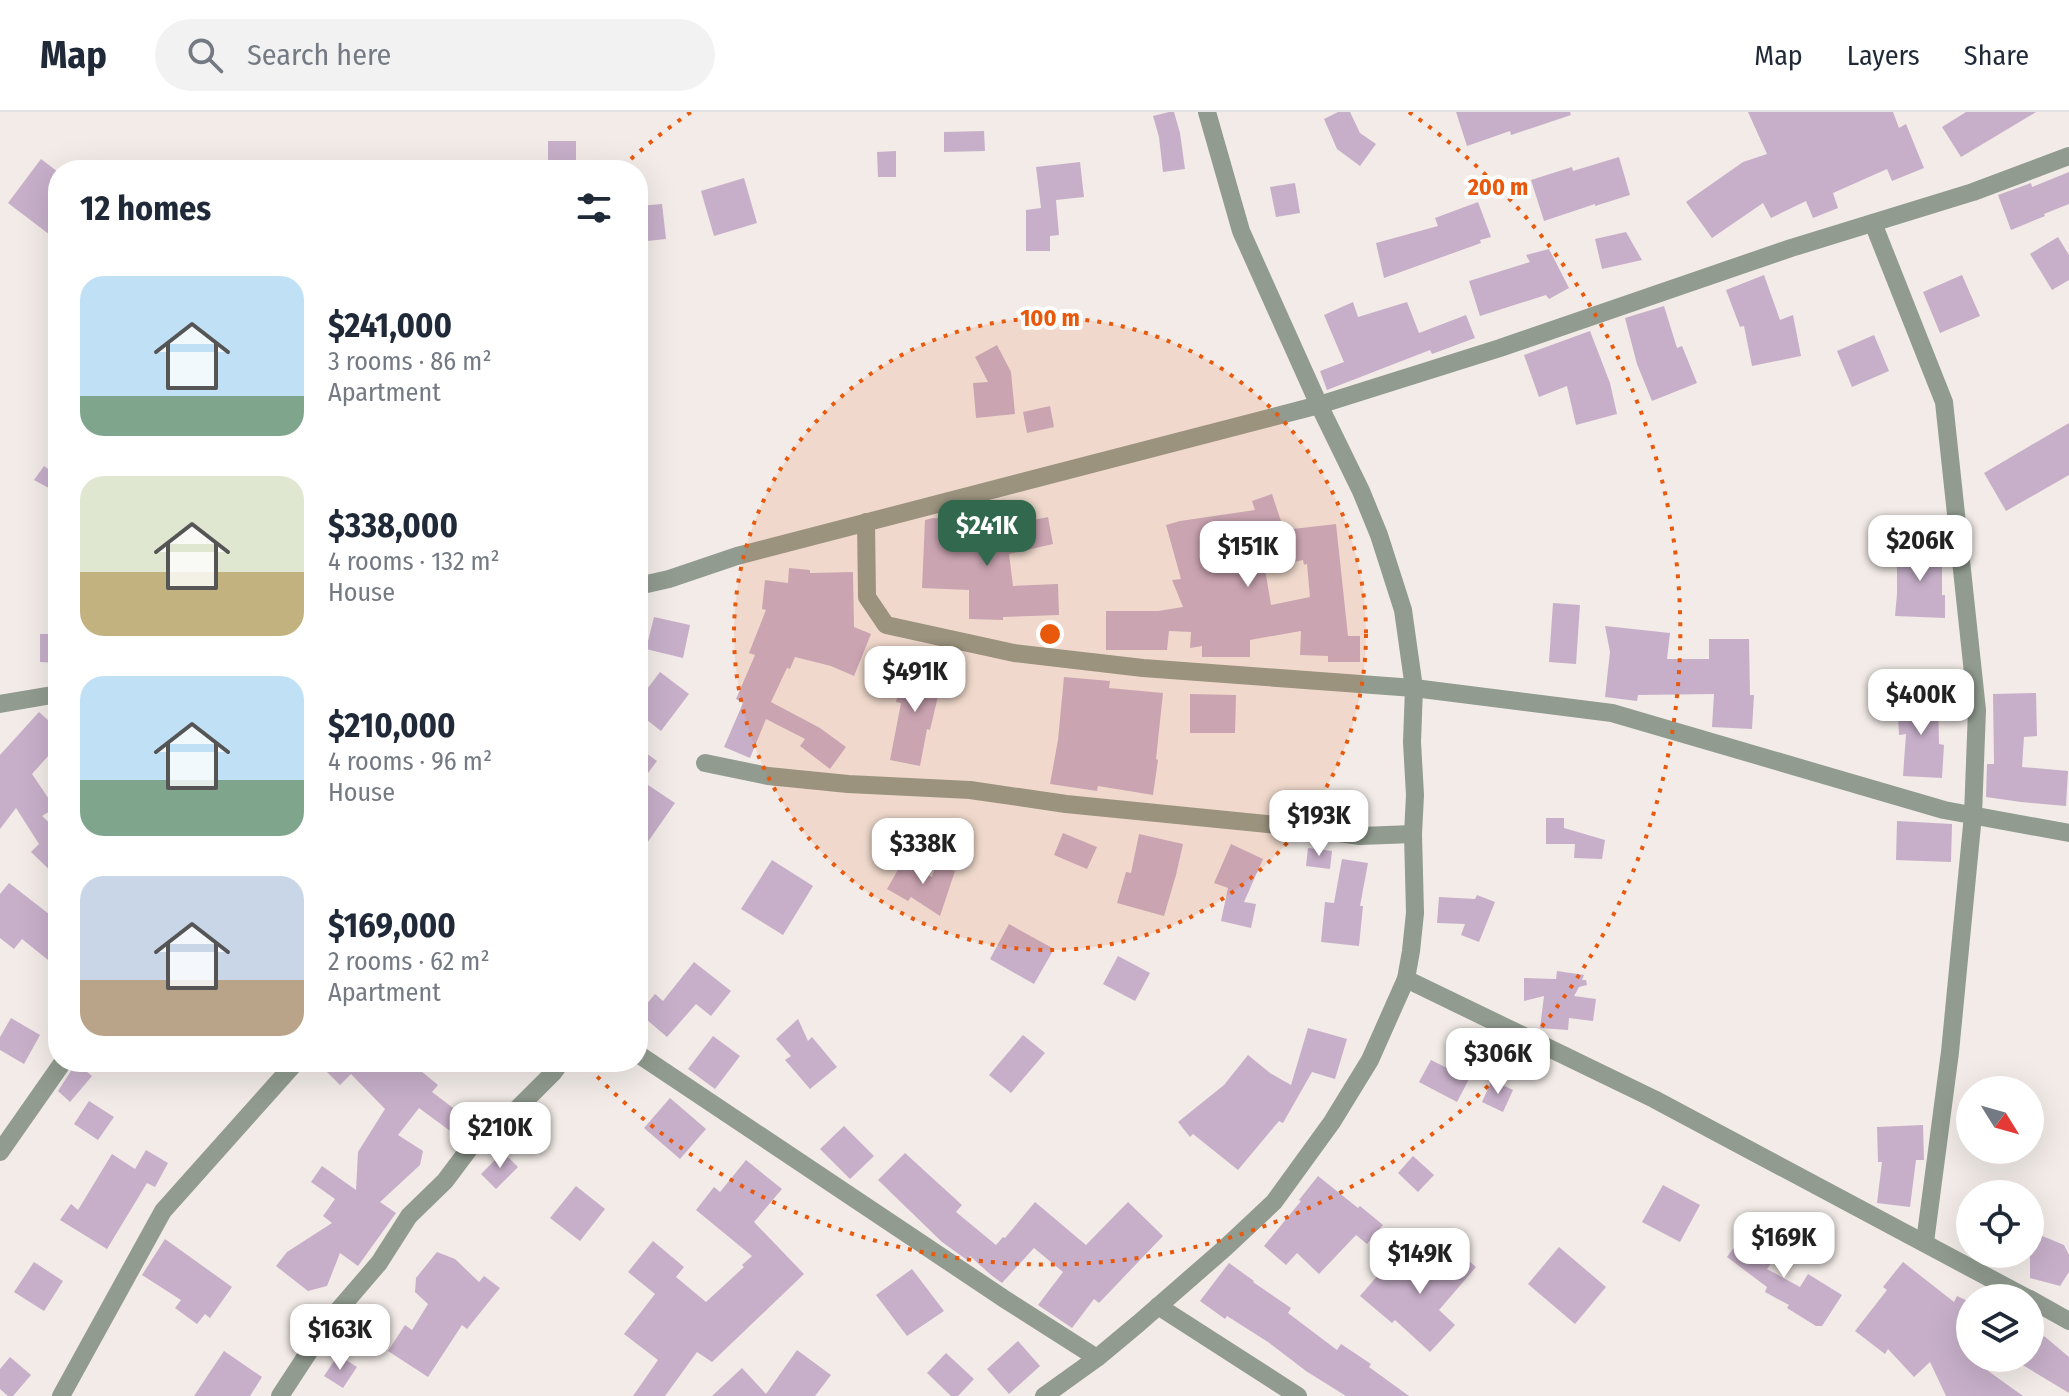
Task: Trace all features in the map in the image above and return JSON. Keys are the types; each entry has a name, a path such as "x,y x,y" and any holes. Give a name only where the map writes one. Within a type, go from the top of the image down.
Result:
{"street":[{"path":"1044,1396 1097,1358 1274,1202 1332,1122 1370,1060 1406,979 1411,951 1415,913 1414,688 1403,610 1361,491 1241,231 1207,112"},
{"path":"648,584 737,556 1319,405 1500,348 1791,248 1973,192 2069,156"},
{"path":"1873,223 1944,402 1977,710 1973,815 1950,1052 1925,1242"},
{"path":"866,522 867,597 886,625 1014,653 1143,668 1414,688 1612,713 1944,810 2069,833"},
{"path":"0,704 48,696"},
{"path":"705,763 781,778 970,790 1066,804 1218,818 1360,836 1413,834"},
{"path":"1406,979 1654,1099 2002,1284"},
{"path":"648,1061 1097,1358"},
{"path":"0,1152 56,1072"},
{"path":"61,1396 163,1211 287,1072"},
{"path":"280,1396 329,1321 379,1263 409,1216 445,1181 481,1133 513,1113 554,1072"},
{"path":"1158,1306 1298,1396"},
{"path":"2044,1307 2069,1321"}],"building":[{"path":"1174,112 1180,133 1185,169 1163,172 1153,116"},
{"path":"1338,112 1350,112 1360,133 1376,144 1360,166 1337,149 1324,119"},
{"path":"1456,112 1570,112 1571,115 1467,146"},
{"path":"1748,112 1893,112 1899,128 1906,124 1924,168 1892,181 1887,169 1833,193 1838,208 1813,218 1806,201 1771,218 1763,203 1712,238 1686,202 1743,162 1767,154"},
{"path":"1966,112 2036,112 1961,157 1942,127"},
{"path":"984,131 985,151 944,152 944,132"},
{"path":"548,141 576,141 576,160 548,160"},
{"path":"896,151 896,177 878,177 877,152"},
{"path":"1619,157 1630,195 1544,221 1531,180"},
{"path":"41,159 48,164 48,233 8,203"},
{"path":"1080,162 1084,197 1056,200 1059,235 1050,236 1050,251 1026,251 1026,210 1041,208 1036,167"},
{"path":"2069,172 2069,204 2011,230 1998,195 2031,183 2032,187"},
{"path":"744,178 757,223 714,236 701,191"},
{"path":"1295,183 1300,213 1276,217 1270,187"},
{"path":"1478,202 1491,237 1384,278 1376,243 1438,226 1435,218"},
{"path":"662,204 666,239 648,241 648,205"},
{"path":"1626,232 1642,260 1602,269 1595,239"},
{"path":"2058,237 2069,255 2069,280 2052,290 2030,254"},
{"path":"1549,249 1569,288 1549,299 1546,295 1480,316 1469,281 1530,262 1526,255"},
{"path":"1764,275 1780,320 1793,315 1801,356 1752,366 1744,326 1740,327 1726,290"},
{"path":"1962,275 1980,316 1940,333 1923,292"},
{"path":"1353,302 1358,317 1407,302 1419,333 1466,315 1475,338 1432,354 1430,350 1327,390 1320,371 1344,362 1324,315"},
{"path":"1664,306 1677,348 1682,346 1697,383 1652,401 1637,364 1625,318"},
{"path":"1590,331 1610,383 1617,414 1576,425 1567,386 1539,397 1524,355"},
{"path":"1874,335 1889,371 1852,387 1837,351"},
{"path":"997,345 1011,372 1015,414 976,418 973,383 988,382 975,357"},
{"path":"1050,406 1054,427 1027,433 1023,412"},
{"path":"2069,423 2069,475 2006,511 1984,473"},
{"path":"44,466 48,469 48,488 34,480"},
{"path":"1272,494 1284,530 1336,524 1348,636 1360,636 1360,662 1328,662 1328,656 1300,655 1301,631 1250,640 1250,657 1202,657 1202,646 1190,648 1191,632 1169,631 1167,650 1106,650 1106,611 1158,611 1183,607 1172,580 1181,579 1166,525 1255,510 1252,501","holes":["1303,560 1304,565 1307,564 1310,597 1271,605 1265,569"]},
{"path":"1048,517 1053,544 1009,554 1013,586 1058,584 1059,615 1003,617 1003,620 969,619 969,590 922,588 925,520 959,520 958,534 1015,527 1014,524"},
{"path":"1942,548 1945,618 1895,616 1897,549"},
{"path":"789,568 810,570 810,573 853,572 854,627 871,634 854,676 831,666 795,657 771,702 820,728 846,747 830,769 800,746 805,739 766,719 750,758 724,747 743,703 736,699 755,655 749,653 766,610 762,609 765,580 788,583"},
{"path":"1553,603 1580,605 1576,664 1549,662"},
{"path":"654,617 690,625 683,658 648,649"},
{"path":"1605,626 1670,633 1667,659 1709,659 1709,639 1749,639 1750,695 1754,695 1752,729 1712,727 1714,694 1638,695 1637,701 1605,697 1610,652"},
{"path":"40,634 48,634 48,662 40,662"},
{"path":"904,666 943,675 920,766 890,760 901,703 896,702"},
{"path":"660,672 689,694 661,731 648,721 648,688"},
{"path":"1064,677 1110,681 1109,688 1163,693 1153,795 1098,786 1097,791 1050,784"},
{"path":"2036,693 2037,736 2024,737 2022,767 2068,771 2066,806 1986,797 1987,764 1994,764 1993,694"},
{"path":"1190,694 1236,695 1235,733 1190,733"},
{"path":"1938,696 1939,744 1944,745 1942,778 1903,776 1906,734 1899,735 1897,698"},
{"path":"39,712 48,720 48,756 32,774 48,798 48,812 42,816 48,822 48,868 31,852 39,844 16,808 0,829 0,755"},
{"path":"648,754 657,761 648,773"},
{"path":"648,785 675,803 648,842"},
{"path":"1546,818 1564,818 1564,828 1605,840 1602,859 1574,858 1575,844 1546,844"},
{"path":"1897,821 1952,824 1951,862 1896,860"},
{"path":"1063,833 1097,847 1087,869 1054,855"},
{"path":"1139,834 1183,844 1164,916 1117,903 1126,872 1131,873"},
{"path":"1231,844 1263,859 1244,902 1256,904 1251,928 1221,921 1228,888 1214,883"},
{"path":"1308,848 1332,851 1330,869 1306,866"},
{"path":"1342,859 1368,863 1360,906 1363,906 1359,946 1321,942 1325,902 1334,903"},
{"path":"772,860 813,886 783,935 741,909"},
{"path":"903,861 932,877 936,865 955,871 940,916 911,897 908,901 887,889"},
{"path":"9,883 48,913 48,960 22,939 14,949 0,938 0,894"},
{"path":"1477,895 1495,902 1479,942 1461,935 1465,924 1437,923 1439,897 1475,899"},
{"path":"1009,924 1054,949 1034,984 990,959"},
{"path":"1118,956 1150,973 1135,1001 1103,984"},
{"path":"694,962 731,991 711,1016 696,1004 667,1037 648,1021 648,1002 655,994 663,1001"},
{"path":"1557,971 1584,975 1582,980 1586,980 1587,985 1579,987 1574,996 1596,999 1593,1021 1569,1018 1568,1030 1540,1028 1544,996 1524,1001 1524,978 1556,979"},
{"path":"11,1018 40,1035 24,1064 0,1050 0,1037"},
{"path":"798,1019 808,1041 812,1037 837,1067 810,1089 785,1060 791,1056 776,1039"},
{"path":"1308,1028 1347,1039 1335,1079 1312,1072 1283,1123 1279,1121 1238,1170 1193,1134 1190,1137 1178,1122 1224,1085 1248,1055 1291,1085"},
{"path":"1023,1035 1045,1053 1011,1093 989,1075"},
{"path":"713,1036 740,1056 715,1089 688,1069"},
{"path":"1431,1060 1469,1079 1457,1102 1419,1082"},
{"path":"70,1072 87,1072 92,1076 70,1102 58,1091"},
{"path":"327,1072 422,1072 438,1085 432,1092 469,1120 457,1136 419,1108 398,1135 423,1151 420,1165 380,1202 396,1213 358,1266 340,1253 327,1286 308,1291 276,1266 287,1252 332,1223 323,1216 335,1199 311,1182 322,1166 356,1190 358,1152 385,1109 351,1074 340,1085"},
{"path":"1492,1080 1513,1090 1503,1112 1482,1102"},
{"path":"670,1098 706,1129 680,1159 644,1128"},
{"path":"89,1101 114,1117 98,1140 74,1124"},
{"path":"1923,1125 1924,1160 1916,1160 1910,1207 1877,1203 1882,1162 1878,1162 1877,1127"},
{"path":"844,1126 874,1156 850,1179 820,1149"},
{"path":"146,1150 168,1163 155,1187 147,1183 107,1249 60,1220 71,1204 78,1210 112,1154 135,1169"},
{"path":"503,1152 518,1167 496,1189 481,1174"},
{"path":"905,1153 962,1205 956,1212 996,1245 1035,1202 1086,1245 1128,1202 1163,1236 1099,1303 1094,1299 1072,1328 1038,1305 1063,1272 1034,1248 1002,1283 970,1256 967,1260 942,1242 878,1180"},
{"path":"1413,1156 1434,1175 1418,1192 1398,1173"},
{"path":"746,1160 782,1189 754,1222 804,1274 712,1362 697,1352 665,1396 633,1396 658,1360 624,1334 655,1294 628,1272 653,1241 684,1267 676,1277 706,1302 744,1267 742,1265 752,1256 696,1210 714,1187 720,1192"},
{"path":"1318,1176 1383,1225 1367,1244 1356,1235 1319,1274 1297,1253 1286,1265 1264,1246"},
{"path":"1663,1185 1700,1205 1680,1242 1642,1222"},
{"path":"576,1186 605,1209 580,1241 550,1218"},
{"path":"1748,1228 1780,1251 1767,1269 1800,1287 1808,1274 1842,1295 1822,1326 1816,1326 1787,1308 1789,1305 1765,1292 1767,1287 1727,1257"},
{"path":"2044,1237 2064,1245 2069,1255 2069,1272 2060,1286 2030,1278 2030,1268 2044,1268"},
{"path":"165,1239 232,1287 210,1318 205,1314 197,1324 175,1308 181,1300 142,1275"},
{"path":"1449,1244 1476,1267 1439,1310 1455,1325 1430,1352 1395,1320 1392,1323 1360,1296 1391,1260 1417,1282"},
{"path":"1559,1247 1606,1287 1575,1324 1528,1284"},
{"path":"437,1252 455,1259 479,1282 484,1276 500,1288 467,1329 462,1325 428,1377 388,1351 405,1325 412,1330 428,1304 415,1292 416,1278"},
{"path":"34,1262 63,1281 44,1311 14,1292"},
{"path":"1903,1262 1954,1302 1956,1298 1956,1372 1990,1372 2023,1396 1946,1396 1930,1362 1914,1377 1888,1349 1885,1354 1855,1331 1887,1290 1883,1287"},
{"path":"1229,1263 1291,1308 1288,1313 1337,1350 1341,1344 1409,1396 1346,1396 1268,1342 1227,1316 1225,1319 1200,1301"},
{"path":"912,1269 944,1311 907,1336 876,1295"},
{"path":"2044,1336 2069,1357 2069,1393 2034,1372 2044,1372"},
{"path":"1018,1341 1040,1366 1009,1394 987,1369"},
{"path":"797,1350 831,1375 815,1396 712,1396 742,1368 766,1394"},
{"path":"224,1351 262,1377 250,1396 194,1396"},
{"path":"946,1353 974,1379 958,1396 951,1396 927,1373"},
{"path":"338,1355 357,1367 343,1388 324,1376"},
{"path":"10,1357 31,1375 13,1396 0,1389 0,1369"}]}
